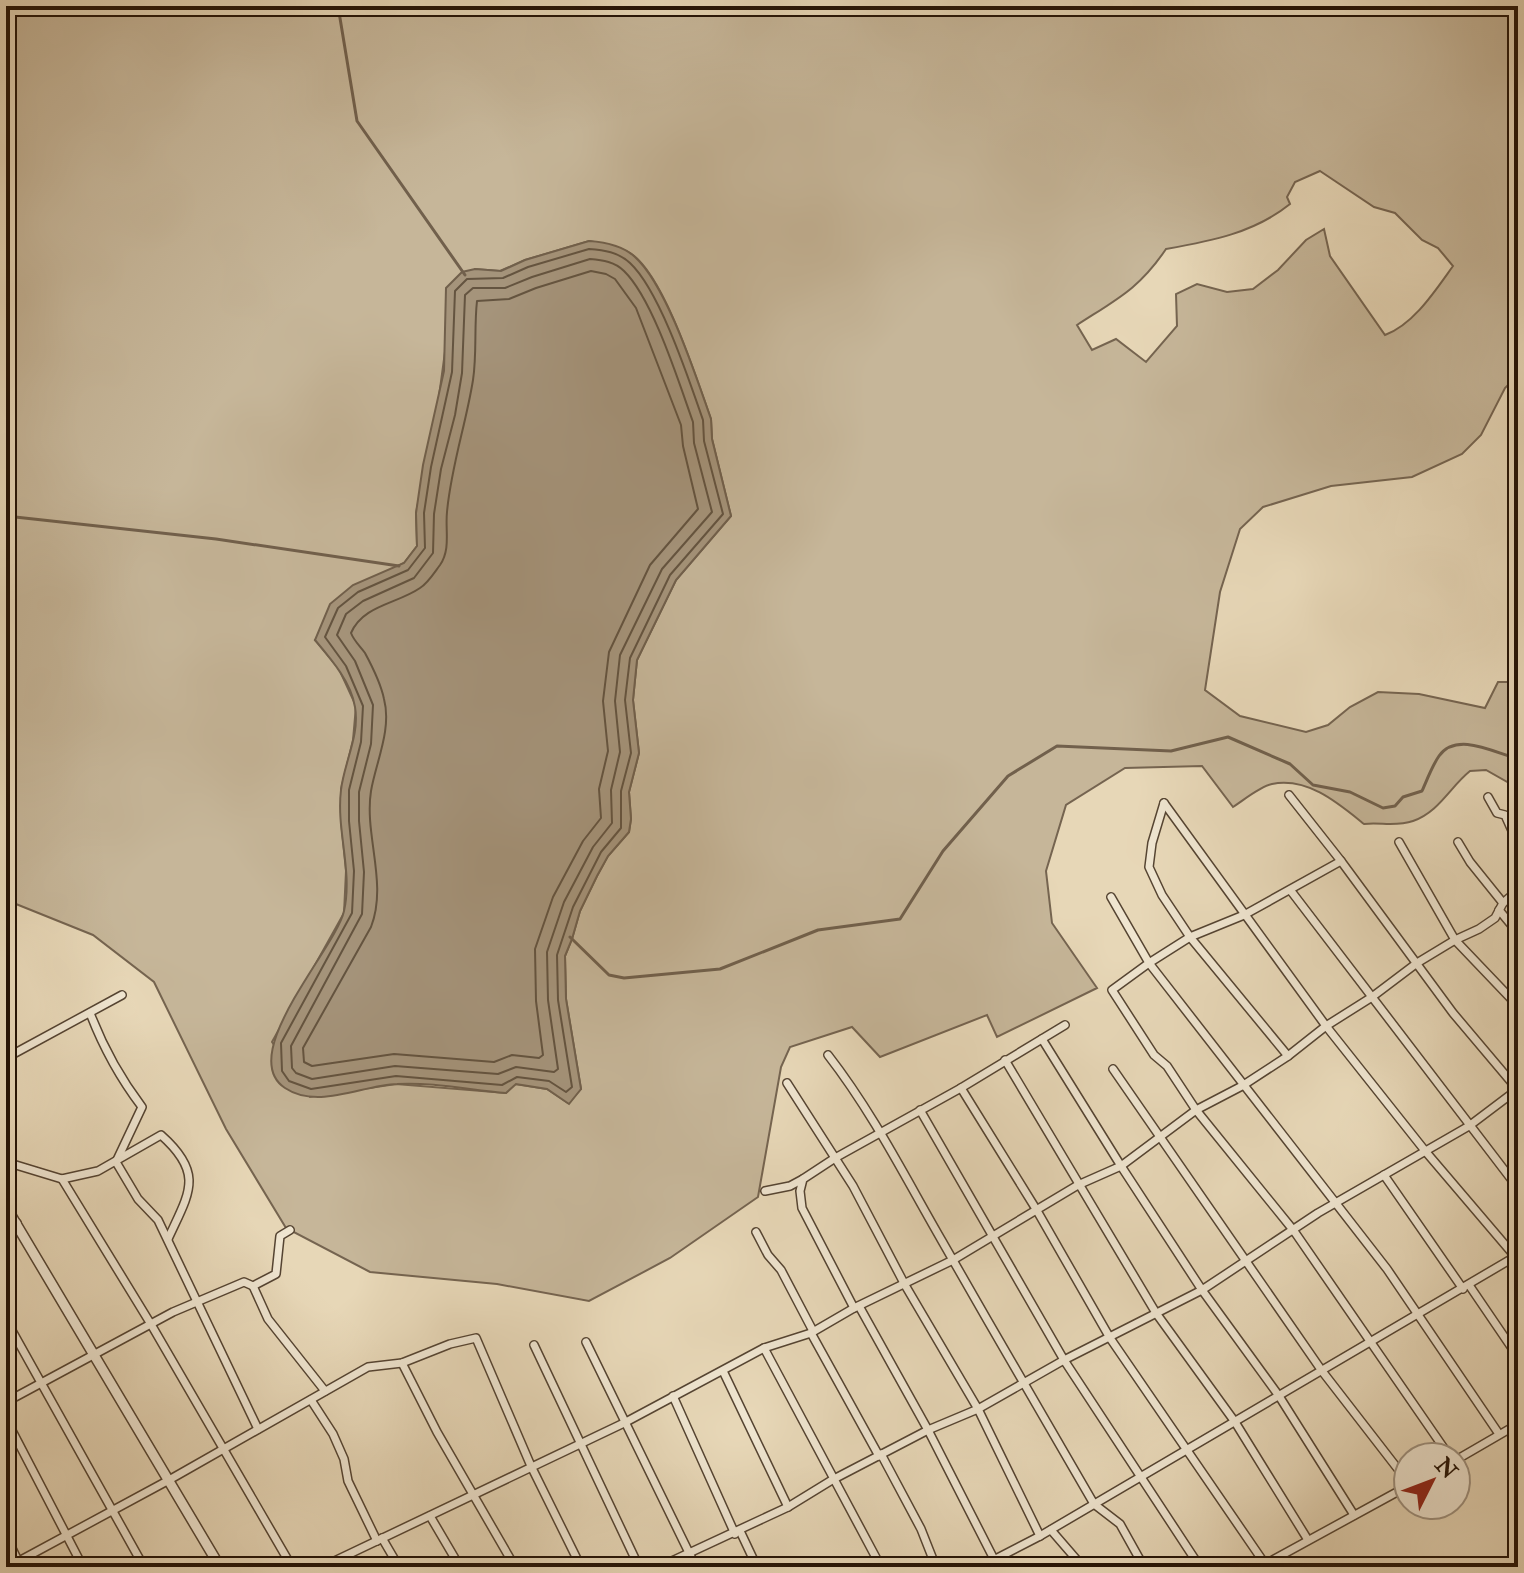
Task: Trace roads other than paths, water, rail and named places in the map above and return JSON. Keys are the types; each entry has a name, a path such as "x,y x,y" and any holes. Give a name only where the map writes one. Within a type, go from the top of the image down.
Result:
{"street":[{"path":"659,1567 788,1507 832,1480 928,1430 978,1409 1064,1360 1202,1290 1336,1203 1469,1126 1518,1090 1453,1013 1289,795"},
{"path":"1488,797 1497,813 1505,815 1518,844"},
{"path":"980,1567 997,1563 1517,1257 1426,1152 1326,1026 1164,803 1152,843 1149,867 1162,895 1190,937 1288,1056"},
{"path":"1399,842 1455,940 1518,1006"},
{"path":"1458,842 1518,933"},
{"path":"1341,861 1244,915 1190,937 1112,990 1154,1055 1167,1066 1196,1110 1294,1231 1439,1441"},
{"path":"322,1567 624,1423 764,1348 812,1332 953,1260 1078,1185 1121,1166 1196,1110 1242,1086 1288,1056 1417,963 1495,918 1518,890"},
{"path":"1291,891 1518,1188"},
{"path":"1111,897 1149,963 1420,1314 1499,1434"},
{"path":"6,1058 122,995"},
{"path":"90,1013 100,1041 142,1107 116,1162"},
{"path":"765,1191 790,1186 803,1179 1065,1025"},
{"path":"1042,1039 1202,1290 1279,1396 1354,1515"},
{"path":"828,1055 856,1090 883,1133 1094,1504 1120,1524 1144,1567"},
{"path":"1005,1060 1156,1313 1235,1422 1308,1540"},
{"path":"1113,1069 1322,1371 1392,1463"},
{"path":"787,1083 853,1186 905,1285 978,1409 1040,1536"},
{"path":"961,1088 1036,1209 1110,1338 1189,1449 1262,1566 1392,1493"},
{"path":"920,1110 1064,1360 1200,1567"},
{"path":"6,1162 62,1179 98,1171 161,1135 177,1149 187,1164 188,1191 168,1239"},
{"path":"116,1162 138,1199 158,1220 258,1429"},
{"path":"1384,1175 1518,1357"},
{"path":"62,1179 152,1326 292,1567"},
{"path":"803,1179 800,1191 802,1208 928,1430 997,1563"},
{"path":"6,1207 220,1567"},
{"path":"6,1230 17,1223"},
{"path":"253,1286 276,1274 280,1236 290,1230"},
{"path":"756,1232 768,1255 781,1270 921,1529 936,1567"},
{"path":"6,1402 173,1312 244,1282 253,1286 268,1319 325,1391"},
{"path":"6,1320 43,1381 144,1567"},
{"path":"8,1567 20,1564 368,1367 402,1363 450,1344 476,1338 531,1466 581,1567"},
{"path":"586,1342 696,1567"},
{"path":"534,1345 639,1567"},
{"path":"764,1348 881,1567"},
{"path":"402,1363 437,1432 515,1567"},
{"path":"723,1371 788,1507"},
{"path":"673,1396 757,1567"},
{"path":"311,1400 333,1434 344,1459 348,1481 380,1540 399,1567"},
{"path":"6,1419 83,1567"},
{"path":"1472,1450 1517,1426"},
{"path":"430,1516 460,1567"},
{"path":"1051,1530 1083,1567"},
{"path":"6,1536 20,1564"},
{"path":"340,1558 344,1567"}],"water":[{"path":"589,241 613,245 635,257 647,271 669,310 711,419 712,439 731,516 676,580 637,660 633,700 639,753 629,792 629,832 608,856 597,876 580,911 565,956 566,999 581,1089 569,1104 547,1089 516,1084 506,1093 411,1084 383,1085 326,1097 298,1094 285,1088 273,1072 272,1052 293,1001 344,911 347,881 340,805 356,717 353,698 345,680 315,640 330,604 353,585 404,563 417,546 416,513 423,465 444,371 446,288 462,272 475,269 501,271 525,260"}],"waterway":[{"path":"338,6 357,121 465,275"},
{"path":"6,516 216,539 399,566"},
{"path":"570,937 609,975 624,978 720,969 818,930 900,919 943,851 1008,776 1057,746 1171,751 1228,737 1290,764 1313,785 1350,792 1383,808 1395,806 1403,797 1422,791 1439,756 1456,745 1477,746 1518,759"}]}
